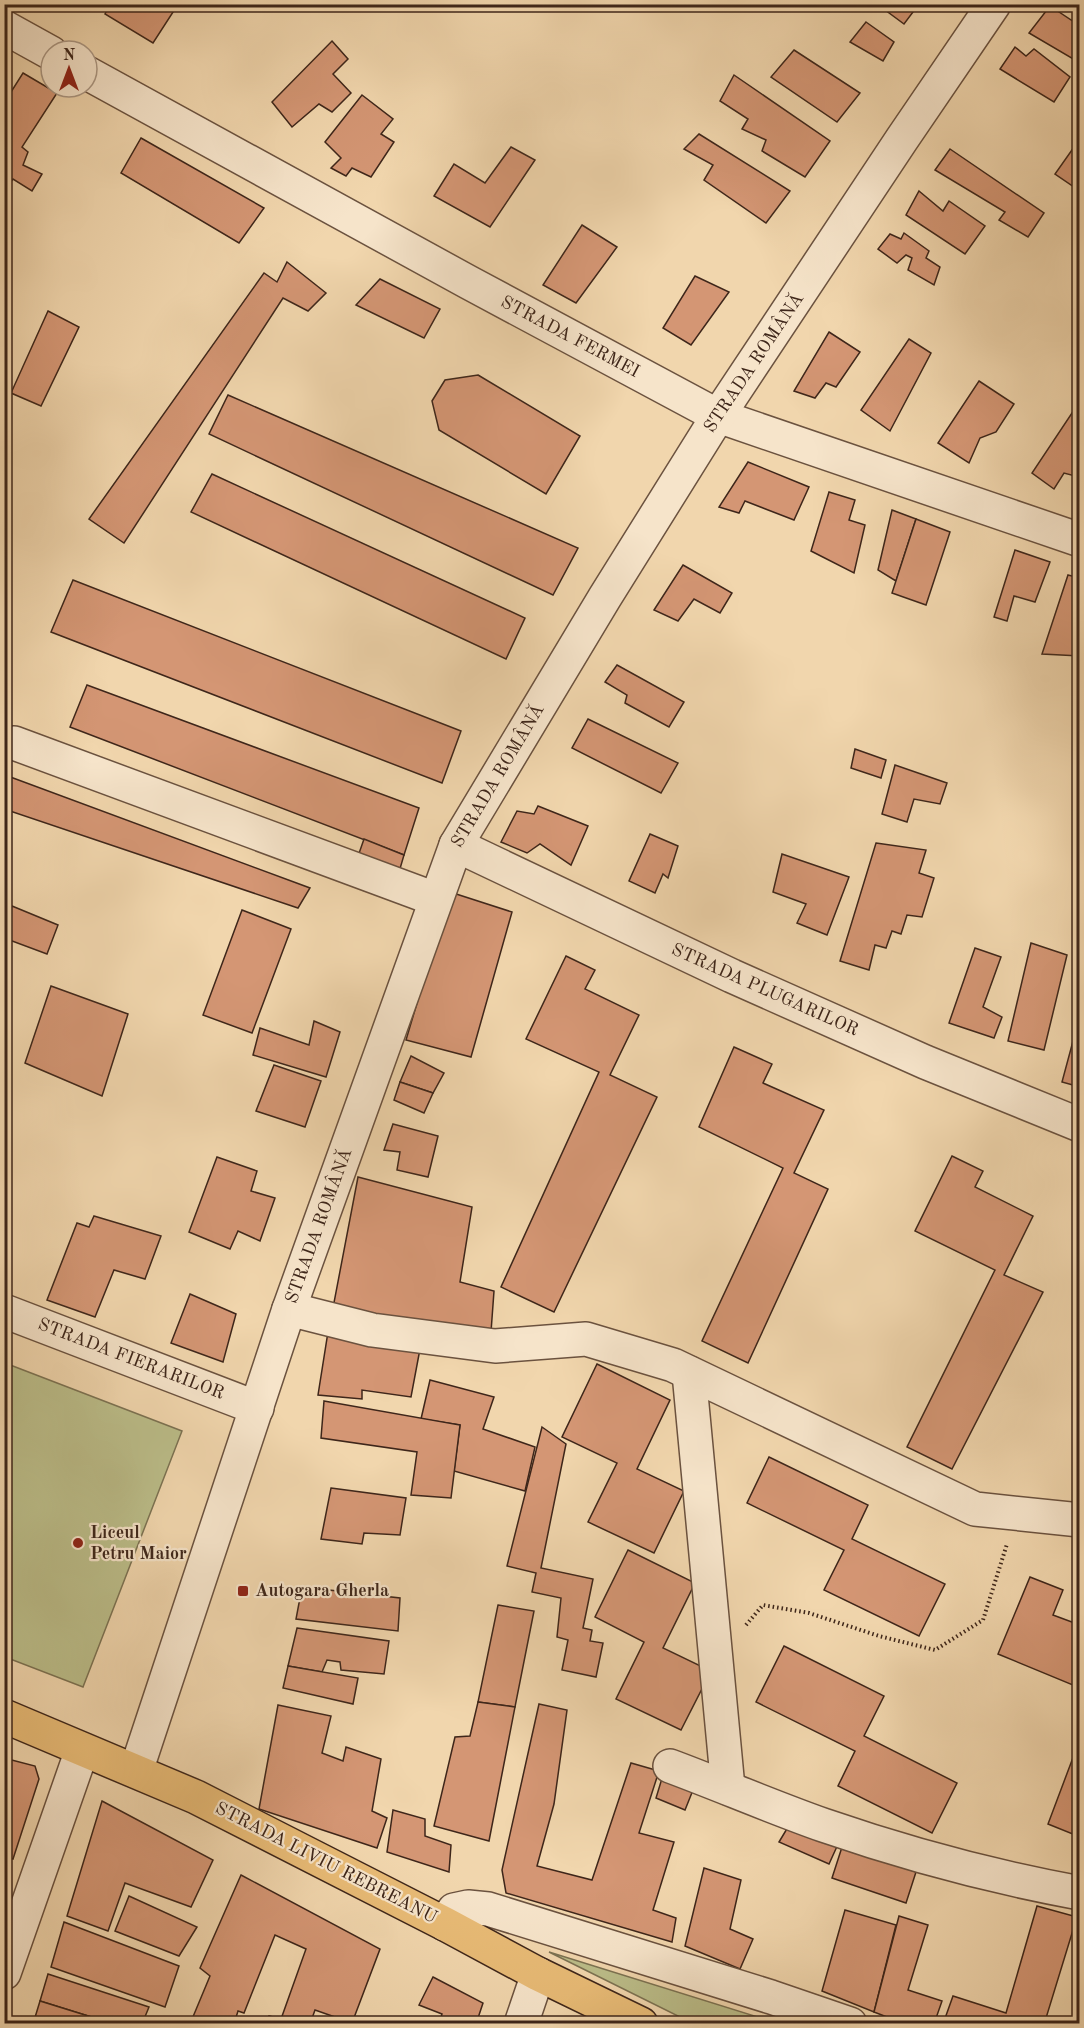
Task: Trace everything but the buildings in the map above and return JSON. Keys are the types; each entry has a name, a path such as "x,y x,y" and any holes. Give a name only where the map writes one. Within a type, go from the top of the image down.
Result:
{"main road":[{"name":"STRADA LIVIU REBREANU","path":"4,1716 196,1797 538,1974 641,2024"}],"street":[{"name":"STRADA ROMÂNĂ","path":"136,1771 289,1310 456,845 605,597 718,416 994,4"},
{"path":"4,27 39,46"},
{"name":"STRADA FERMEI","path":"99,80 457,277 718,416 1080,540"},
{"path":"14,743 435,899"},
{"name":"STRADA PLUGARILOR","path":"456,845 716,969 925,1062 1080,1125"},
{"path":"289,1310 372,1330 495,1346 586,1339 673,1365 975,1509 1080,1520"},
{"name":"STRADA FIERARILOR","path":"4,1311 257,1408"},
{"path":"689,1373 728,1788"},
{"path":"4,1972 82,1750"},
{"path":"670,1766 823,1825 926,1857 1041,1886 1080,1893"},
{"path":"445,1924 454,1910 468,1907 488,1909 771,1997 850,2024"},
{"path":"521,2024 538,1974"}],"path":[{"path":"714,1639 741,1631 763,1605 808,1613 879,1636 935,1650 983,1620 1017,1514"}],"green space":[{"name":"Liceul Petru Maior","path":"5,1363 182,1431 83,1687 5,1657"},
{"path":"549,1952 777,2023 692,2023"}],"place":[{"name":"Liceul Petru Maior","path":"78,1543"},
{"name":"Autogara Gherla","path":"243,1591"}]}
